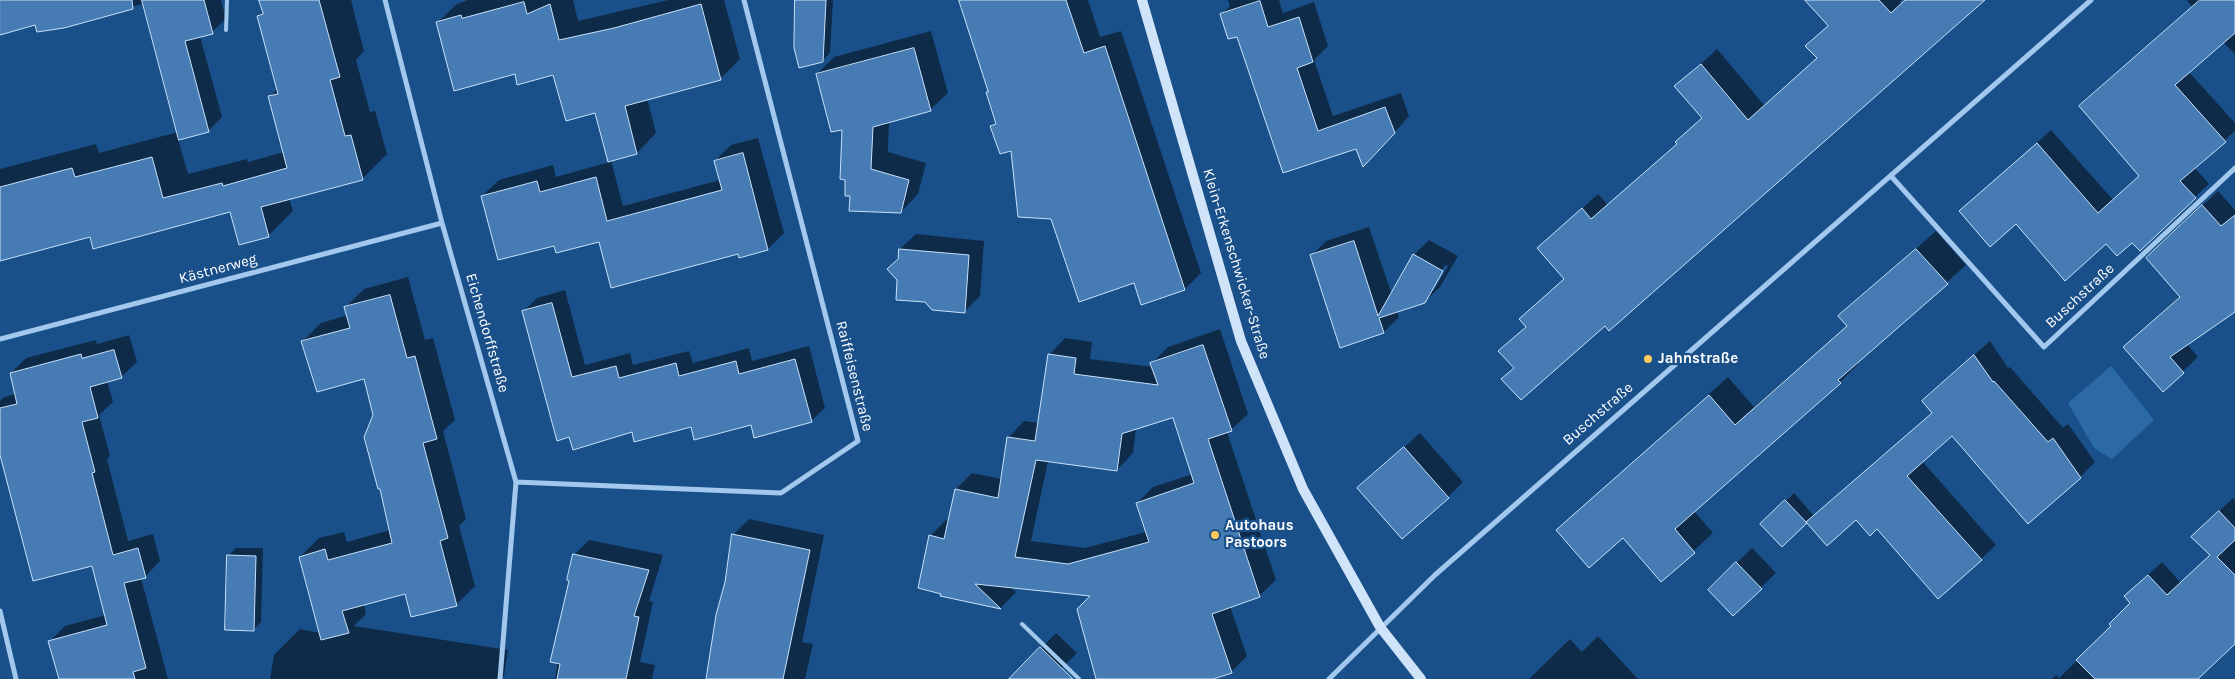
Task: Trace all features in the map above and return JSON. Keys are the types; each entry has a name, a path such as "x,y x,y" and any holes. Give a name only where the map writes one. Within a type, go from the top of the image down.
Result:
{"street":[{"name":"Eichendorffstraße","path":"385,0 442,223 516,482 500,679"},
{"name":"Raiffeisenstraße","path":"516,482 781,493 858,441 744,0"},
{"name":"Klein-Erkenschwicker-Straße","path":"1142,0 1241,341 1303,489 1380,627 1421,679"},
{"name":"Buschstraße","path":"1329,679 1380,627 1442,569 2091,0"},
{"name":"Buschstraße","path":"1891,176 2044,347 2235,168"},
{"name":"Kästnerweg","path":"0,339 442,223"},
{"path":"0,610 16,679"}],"lane":[{"path":"226,30 227,0"},
{"path":"1022,624 1079,679"}],"shaded area":[{"path":"2111,366 2154,420 2112,459 2094,448 2068,403"}],"building":[{"path":"0,0 132,0 133,9 64,28 37,32 35,25 0,35"},
{"path":"142,0 204,0 213,34 185,41 209,132 179,140"},
{"path":"259,0 319,0 340,77 330,80 345,136 351,135 363,180 261,207 269,237 239,245 230,212 93,249 90,237 0,261 0,187 72,168 75,177 152,157 163,198 222,183 223,186 287,168 268,96 278,94 257,16 263,14"},
{"path":"795,0 826,0 823,62 799,68 794,48"},
{"path":"959,0 1066,0 1084,53 1105,46 1185,290 1141,305 1134,283 1079,302 1051,219 1018,217 1011,151 1000,154 990,126 996,124"},
{"path":"1805,0 1879,0 1891,13 1905,0 1985,0 1609,331 1605,326 1521,400 1501,379 1514,368 1498,351 1526,327 1519,319 1564,279 1537,248 1582,208 1591,219 1677,144 1675,142 1702,118 1674,86 1701,64 1748,120 1817,58 1805,46 1828,26"},
{"path":"2200,0 2235,0 2235,33 2175,85 2226,142 2180,181 2196,198 2140,251 2132,243 2117,256 2106,244 2065,281 2016,224 1990,247 1959,211 2037,143 2098,213 2139,176 2079,106"},
{"path":"1260,1 1268,27 1299,17 1313,62 1297,68 1318,131 1385,107 1395,133 1363,167 1356,149 1283,173 1237,37 1228,39 1220,14"},
{"path":"524,2 527,14 550,4 559,40 614,28 701,4 721,80 625,106 637,154 608,162 595,113 566,121 553,75 517,85 515,74 454,91 436,22 461,15 462,18"},
{"path":"914,48 931,111 873,127 871,169 909,180 901,213 849,211 850,196 845,196 845,180 840,179 842,130 831,132 816,74"},
{"path":"743,153 768,250 739,258 738,254 611,288 599,242 556,253 554,246 498,260 481,196 537,181 540,192 596,177 607,221 722,190 714,161"},
{"path":"2202,205 2221,226 2235,215 2235,312 2170,357 2184,373 2163,392 2123,347 2180,297 2146,258"},
{"path":"1354,241 1378,316 1413,254 1443,271 1425,303 1379,318 1384,333 1340,348 1310,255"},
{"path":"899,249 969,255 965,313 932,310 925,302 896,300 897,280 887,269 898,259"},
{"path":"1916,249 1948,284 1838,380 1841,383 1675,529 1695,553 1661,582 1623,538 1589,568 1556,530 1709,395 1735,425 1847,326 1838,316"},
{"path":"390,295 407,358 415,356 437,439 423,443 448,538 440,541 457,606 411,617 405,594 342,611 349,633 321,640 299,557 325,549 328,560 392,543 380,489 378,489 364,437 373,415 364,379 317,392 301,341 350,328 344,307"},
{"path":"552,303 572,377 616,366 619,378 676,363 679,376 736,361 739,374 795,359 812,422 754,438 751,425 694,440 691,427 634,442 632,432 573,450 569,437 557,441 522,311"},
{"path":"1203,345 1232,431 1208,439 1260,597 1212,614 1232,673 1213,679 1096,679 1077,609 1090,596 975,584 1001,609 940,596 941,594 918,588 929,535 944,539 955,489 998,498 1007,437 1035,441 1048,354 1076,358 1074,374 1158,385 1150,363","holes":["1173,418 1194,483 1136,503 1149,542 1068,564 1015,557 1036,460 1117,471 1122,434"]},
{"path":"114,350 122,378 90,387 98,418 82,422 95,472 92,473 113,555 138,548 146,578 124,583 146,668 133,672 135,679 59,679 48,641 107,625 92,566 33,581 0,455 0,408 17,404 10,373 81,354 82,358"},
{"path":"1974,355 1993,382 2048,442 2053,438 2081,478 2028,524 1952,436 1907,476 1982,560 1938,599 1877,529 1870,536 1856,520 1827,546 1806,522 1932,413 1922,401"},
{"path":"1404,447 1449,498 1402,539 1357,488"},
{"path":"1785,500 1807,523 1782,547 1760,524"},
{"path":"2219,511 2235,528 2235,540 2217,557 2235,575 2235,644 2198,679 2095,679 2076,660 2111,626 2109,624 2130,603 2124,596 2148,575 2167,595 2210,555 2191,537"},
{"path":"732,534 810,550 783,679 706,679 716,615 725,582"},
{"path":"573,554 649,570 634,616 639,617 626,679 557,679 560,664 550,662 569,581 567,580"},
{"path":"227,555 256,556 254,631 225,630"},
{"path":"1736,562 1762,589 1733,616 1708,590"},
{"path":"1040,647 1073,679 1009,679"}],"place":[{"name":"Jahnstraße","path":"1648,359"},
{"name":"Autohaus Pastoors","path":"1215,535"}]}
